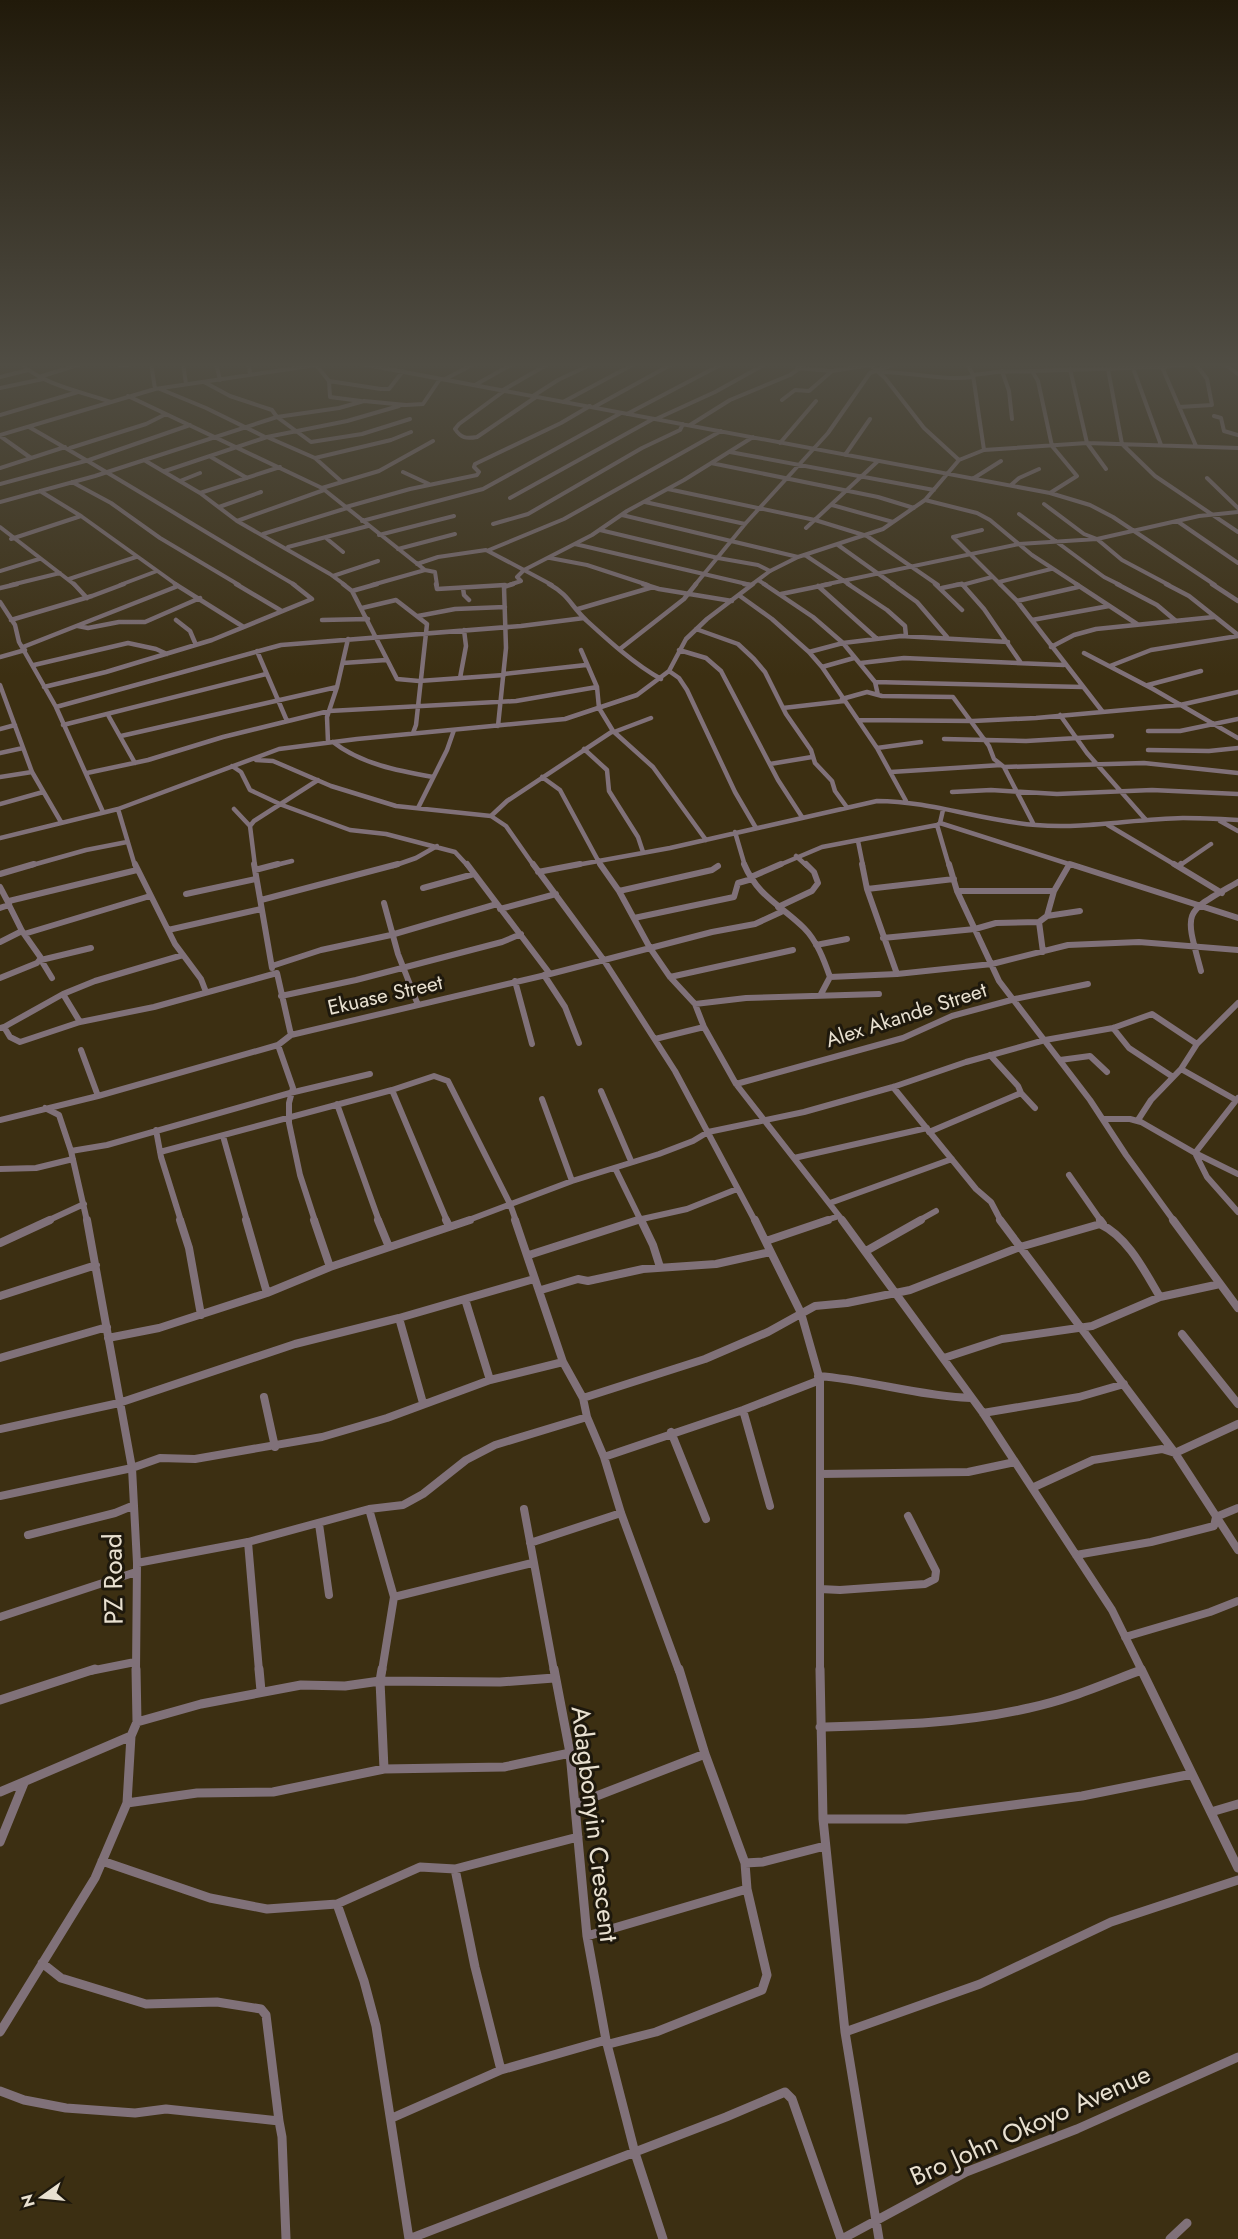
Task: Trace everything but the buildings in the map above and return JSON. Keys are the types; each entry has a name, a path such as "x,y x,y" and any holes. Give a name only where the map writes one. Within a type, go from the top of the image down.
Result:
{"street":[{"path":"0,484 61,467"},
{"path":"44,687 106,672 196,645 312,599 295,585 213,538 153,498 99,467"},
{"path":"0,502 122,467"},
{"path":"158,467 200,493 237,521 288,547 352,591 397,679 419,681 460,678 586,665"},
{"path":"165,471 177,467"},
{"path":"229,467 247,478"},
{"path":"200,493 277,467"},
{"path":"284,467 323,489 424,570"},
{"path":"326,467 342,482"},
{"path":"237,521 385,467"},
{"path":"263,534 430,484 477,476 478,472 474,467"},
{"path":"362,521 483,489 522,467"},
{"path":"510,498 566,467"},
{"path":"493,524 528,514 611,467"},
{"path":"417,564 438,557 489,550 564,519 656,467"},
{"path":"352,591 424,570 435,572 437,589 521,581 518,576 524,570 600,530 704,467"},
{"path":"732,467 878,497 914,508"},
{"path":"620,649 667,613 687,594 795,467"},
{"path":"810,467 934,490"},
{"path":"806,528 871,467"},
{"path":"915,467 1050,493 1090,505 1134,531 1238,601"},
{"path":"0,837 118,809 232,766 256,760 279,749 413,733 565,719 637,695 669,671 679,650 696,629 770,571 798,557 867,536 893,522 925,500 952,467"},
{"path":"974,478 990,467"},
{"path":"1050,493 1077,476 1069,467"},
{"path":"1146,467 1155,476 1238,532"},
{"path":"1011,485 1019,478 1039,469"},
{"path":"403,472 430,484"},
{"path":"180,481 200,473"},
{"path":"1207,478 1238,510"},
{"path":"72,482 111,503 160,538 280,610"},
{"path":"668,489 815,520 867,536 942,588 962,610"},
{"path":"40,491 81,516 178,586 242,626"},
{"path":"219,507 261,492"},
{"path":"925,500 977,513 990,520 1051,569 1137,624"},
{"path":"645,502 745,524"},
{"path":"1044,504 1084,534 1097,539 1122,560 1177,588 1238,636"},
{"path":"832,505 893,522"},
{"path":"781,594 910,565 1019,544 1097,539 1238,510"},
{"path":"1019,514 1104,576 1164,609 1176,621"},
{"path":"622,515 798,557"},
{"path":"11,539 81,516"},
{"path":"379,535 454,516"},
{"path":"1177,521 1238,563"},
{"path":"288,547 368,526"},
{"path":"0,527 11,539 69,579 87,598"},
{"path":"600,530 718,558 758,565 770,571"},
{"path":"982,530 954,536 1017,601 1064,665 1102,711"},
{"path":"398,549 455,534"},
{"path":"326,538 343,552"},
{"path":"575,544 752,585"},
{"path":"838,545 917,602 947,638"},
{"path":"489,550 507,563 564,592 584,618 620,649 661,679"},
{"path":"805,555 887,610 905,626 906,636"},
{"path":"69,579 136,557"},
{"path":"549,557 587,565 653,587 733,601"},
{"path":"0,571 25,566 39,559"},
{"path":"333,576 378,561"},
{"path":"999,582 1051,569"},
{"path":"11,620 87,598 157,571"},
{"path":"0,588 60,573"},
{"path":"942,588 992,577"},
{"path":"758,580 830,628 854,658 861,663 874,682 878,695"},
{"path":"498,726 504,674 506,628 504,587 506,584"},
{"path":"961,584 1008,642 1021,663"},
{"path":"0,657 178,586"},
{"path":"818,586 876,638"},
{"path":"578,609 653,587"},
{"path":"463,588 469,600"},
{"path":"1017,601 1078,588"},
{"path":"740,596 809,652 822,667 877,748 906,801"},
{"path":"78,626 88,628 119,622 145,622 200,598"},
{"path":"362,608 396,600 427,624 428,633 413,733"},
{"path":"0,602 56,707 103,812"},
{"path":"1032,620 1110,606"},
{"path":"418,616 455,609 505,607"},
{"path":"1051,647 1082,633 1137,624 1214,617"},
{"path":"56,707 281,645 506,628 584,618"},
{"path":"322,620 368,619"},
{"path":"176,620 189,631 196,645"},
{"path":"696,629 738,644 765,672 783,708 811,750 812,757 832,781 835,791 846,806"},
{"path":"460,678 466,646 464,630"},
{"path":"809,652 843,643 906,636 1008,642"},
{"path":"1110,666 1158,648 1238,636"},
{"path":"348,639 337,687 327,717 331,742 348,753 404,773 434,777"},
{"path":"34,665 128,643 156,649 167,654"},
{"path":"581,650 597,687 599,708 614,731 631,742 643,755 706,840"},
{"path":"679,650 706,658 721,671 770,764 802,817"},
{"path":"257,651 287,721"},
{"path":"1084,653 1238,738"},
{"path":"822,667 854,658"},
{"path":"861,663 904,658 1064,665"},
{"path":"343,663 386,660"},
{"path":"669,671 679,678 687,690 735,792 756,828"},
{"path":"1147,686 1201,672"},
{"path":"63,724 108,715 266,674"},
{"path":"874,682 1083,687"},
{"path":"0,685 32,772 61,822"},
{"path":"121,736 337,687"},
{"path":"87,773 135,763 223,736 329,711 536,698 597,687"},
{"path":"783,708 843,700 867,692 878,695 952,696 973,721 989,746 994,759 1002,766 1019,793 1034,825"},
{"path":"858,720 973,721 1102,711 1148,710 1238,692"},
{"path":"108,715 135,763"},
{"path":"1060,715 1096,765 1146,820"},
{"path":"491,816 507,801 584,749 614,731 651,718"},
{"path":"1148,731 1180,731 1238,719"},
{"path":"0,729 15,724"},
{"path":"418,808 454,730"},
{"path":"944,739 1026,741 1112,736"},
{"path":"877,748 921,742"},
{"path":"0,753 23,748"},
{"path":"1148,750 1209,751 1238,748"},
{"path":"584,749 607,770 609,790 638,837 643,852"},
{"path":"770,764 812,757"},
{"path":"256,760 273,761 318,780 396,806 491,816 502,820 509,827 516,841 603,959 656,1039 766,1241 801,1313 819,1378 820,1727 825,1846 845,2032 874,2221 879,2239"},
{"path":"891,772 1002,766 1144,763 1238,773"},
{"path":"232,766 241,772 250,790 282,805 350,830 386,834 455,852 521,934 565,1007 579,1042"},
{"path":"0,777 32,772"},
{"path":"542,777 560,790 597,861 619,891 650,948 670,977 695,1004 704,1027 736,1084 830,1203 944,1358 970,1398 983,1413 1112,1610 1238,1868"},
{"path":"250,826 254,821 318,780"},
{"path":"952,792 991,790 1057,794 1122,791 1238,795"},
{"path":"0,804 43,792"},
{"path":"538,872 706,840 846,806 877,801 906,801 943,810 1034,825 1074,827 1146,820 1238,820"},
{"path":"118,809 137,870 168,930 201,979 206,992"},
{"path":"234,809 250,826 256,879 273,974"},
{"path":"943,810 939,824 957,891 999,981 1060,1060 1238,1308"},
{"path":"1218,819 1238,831"},
{"path":"634,918 734,897 738,883 776,868 796,856 822,847 939,824 1238,918"},
{"path":"1108,825 1222,893"},
{"path":"735,832 739,851 755,886 802,926 816,945 830,977"},
{"path":"858,841 867,889 897,974"},
{"path":"0,874 86,850 127,842"},
{"path":"1179,866 1211,844"},
{"path":"261,900 354,878 411,861 437,846"},
{"name":"Ekuase Street","path":"0,1120 98,1096 278,1045 291,1035 547,975 712,932 755,924 772,918 780,909 812,891 818,883 814,872 796,856"},
{"path":"255,870 292,861"},
{"path":"1047,916 1054,891 1069,865"},
{"path":"619,891 712,870 718,866"},
{"path":"0,908 9,903 137,870"},
{"path":"423,888 474,874"},
{"path":"186,894 256,879"},
{"path":"867,889 954,879"},
{"path":"1202,971 1189,929 1191,916 1197,906 1238,882"},
{"path":"0,887 23,933 41,956 40,960 52,978"},
{"path":"957,891 1054,891"},
{"path":"272,966 321,950 556,894"},
{"path":"0,942 23,933 150,897"},
{"path":"384,903 400,967 418,1005"},
{"path":"168,930 261,909"},
{"path":"883,938 975,929 996,923 1039,922 1047,916 1080,910"},
{"path":"1039,922 1043,952"},
{"path":"281,996 356,980 502,942 521,934"},
{"path":"816,945 847,939"},
{"path":"830,977 897,974 992,964 1068,945 1139,942 1238,950"},
{"path":"0,978 40,960 91,948"},
{"path":"670,977 793,950"},
{"path":"183,955 95,981 63,994 2,1028 10,1037 20,1042 80,1022 154,1007 277,973 291,1035"},
{"path":"821,994 830,977"},
{"path":"515,981 532,1044"},
{"name":"Alex Akande Street","path":"736,1084 903,1038 952,1016 1015,999 1088,984"},
{"path":"63,994 80,1022"},
{"path":"695,1004 821,994 879,994"},
{"path":"1138,1120 1151,1100 1181,1069 1197,1044 1238,1002"},
{"path":"108,1338 159,1328 267,1293 330,1267 572,1181 659,1154 693,1141 708,1132 804,1112 1045,1040 1113,1028 1152,1014 1197,1044"},
{"path":"656,1039 704,1027"},
{"path":"1113,1028 1129,1048 1173,1077"},
{"path":"278,1045 293,1088 290,1093 288,1124 330,1267"},
{"path":"81,1050 98,1096"},
{"path":"990,1055 1035,1108"},
{"path":"1060,1060 1090,1056 1107,1072"},
{"path":"1181,1069 1237,1099 1234,1111 1195,1153"},
{"path":"0,1168 36,1168 156,1130 290,1093 370,1074"},
{"path":"160,1152 392,1090 434,1076 448,1081 510,1204 529,1255 534,1278 541,1290 563,1362 583,1398 587,1417 604,1456 621,1513 673,1651 705,1754 745,1863 747,1889 767,1975 762,1990 656,2032 501,2070 392,2118"},
{"path":"893,1087 976,1189 991,1202 996,1215 1175,1453 1238,1550"},
{"path":"392,1090 449,1226"},
{"path":"601,1091 631,1161"},
{"path":"794,1158 928,1130 1021,1094"},
{"path":"542,1099 572,1181"},
{"path":"337,1104 360,1173 389,1247"},
{"name":"PZ Road","path":"0,2031 95,1878 126,1803 131,1736 137,1722 135,1662 137,1563 132,1506 132,1468 84,1204 59,1115 45,1108"},
{"path":"1103,1119 1138,1120 1195,1153 1238,1174"},
{"path":"156,1130 160,1152 189,1248 201,1315"},
{"path":"223,1136 267,1293"},
{"path":"1195,1153 1209,1178 1238,1212"},
{"path":"830,1203 952,1159"},
{"path":"615,1168 640,1219 660,1268"},
{"path":"1069,1175 1103,1224 1140,1263 1160,1297"},
{"path":"529,1255 640,1219 687,1209 737,1189"},
{"path":"0,1243 84,1204"},
{"path":"866,1251 936,1211"},
{"path":"766,1241 839,1216"},
{"path":"583,1398 705,1359 768,1332 815,1306 897,1294 1020,1247 1103,1224"},
{"path":"541,1290 578,1279 588,1281 660,1268 688,1268 740,1260 771,1252"},
{"path":"0,1296 96,1265"},
{"path":"0,1430 119,1403 295,1344 399,1318 534,1278"},
{"path":"944,1358 1002,1339 1083,1328 1160,1297 1220,1284"},
{"path":"465,1299 490,1380"},
{"path":"399,1318 423,1404"},
{"path":"0,1358 107,1327"},
{"path":"1182,1334 1238,1404"},
{"path":"0,1497 78,1478 132,1468 160,1458 195,1459 275,1447 322,1437 387,1418 490,1380 563,1362"},
{"path":"604,1456 743,1410 819,1378 840,1376 927,1396 970,1398"},
{"path":"983,1413 1079,1397 1124,1384"},
{"path":"264,1397 275,1447"},
{"path":"743,1410 770,1506"},
{"path":"137,1563 248,1542 369,1509 403,1505 423,1494 466,1460 495,1445 587,1417"},
{"path":"1032,1488 1093,1460 1162,1449 1175,1453 1238,1424"},
{"path":"671,1432 706,1520"},
{"path":"820,1474 968,1472 1015,1462"},
{"path":"28,1535 132,1506"},
{"path":"1216,1517 1238,1508"},
{"path":"369,1509 394,1597 380,1681 384,1769"},
{"name":"Adagbonyin Crescent","path":"524,1509 532,1563 570,1753 587,1936 608,2042 635,2153 663,2239"},
{"path":"530,1543 621,1513"},
{"path":"820,1589 840,1590 925,1584 935,1579 936,1571 908,1516"},
{"path":"1076,1555 1151,1542 1214,1526 1216,1517"},
{"path":"319,1524 329,1594"},
{"path":"248,1542 261,1691"},
{"path":"394,1597 532,1563"},
{"path":"0,1617 136,1572"},
{"path":"1125,1637 1210,1612 1238,1600"},
{"path":"0,1700 99,1668 135,1662"},
{"path":"820,1727 884,1725 982,1716 1059,1700 1141,1670"},
{"path":"137,1722 261,1691 301,1685 345,1686 380,1681 500,1682 554,1678"},
{"path":"0,1792 131,1736"},
{"path":"126,1803 197,1793 273,1792 384,1769 504,1767 570,1753"},
{"path":"576,1804 705,1754"},
{"path":"823,1819 894,1820 932,1816 962,1810 1102,1793 1192,1774"},
{"path":"0,1842 24,1783"},
{"path":"1211,1812 1238,1804"},
{"path":"102,1862 210,1898 267,1910 337,1904 420,1867 455,1869 578,1837"},
{"path":"745,1863 763,1862 825,1846"},
{"path":"455,1869 475,1967 501,2070"},
{"path":"845,2032 980,1984 1111,1922 1238,1880"},
{"path":"587,1936 747,1889"},
{"path":"337,1904 364,1981 376,2026 409,2239 635,2153 785,2092 792,2099 842,2239"},
{"path":"42,1963 61,1977 104,1993 146,2004 217,2002 261,2008 266,2015 282,2137 286,2239"},
{"name":"Bro John Okoyo Avenue","path":"842,2239 966,2172 1067,2133 1238,2057"},
{"path":"0,2091 24,2100 66,2108 135,2113 166,2109 279,2121"},
{"path":"1170,2239 1187,2223"}]}
